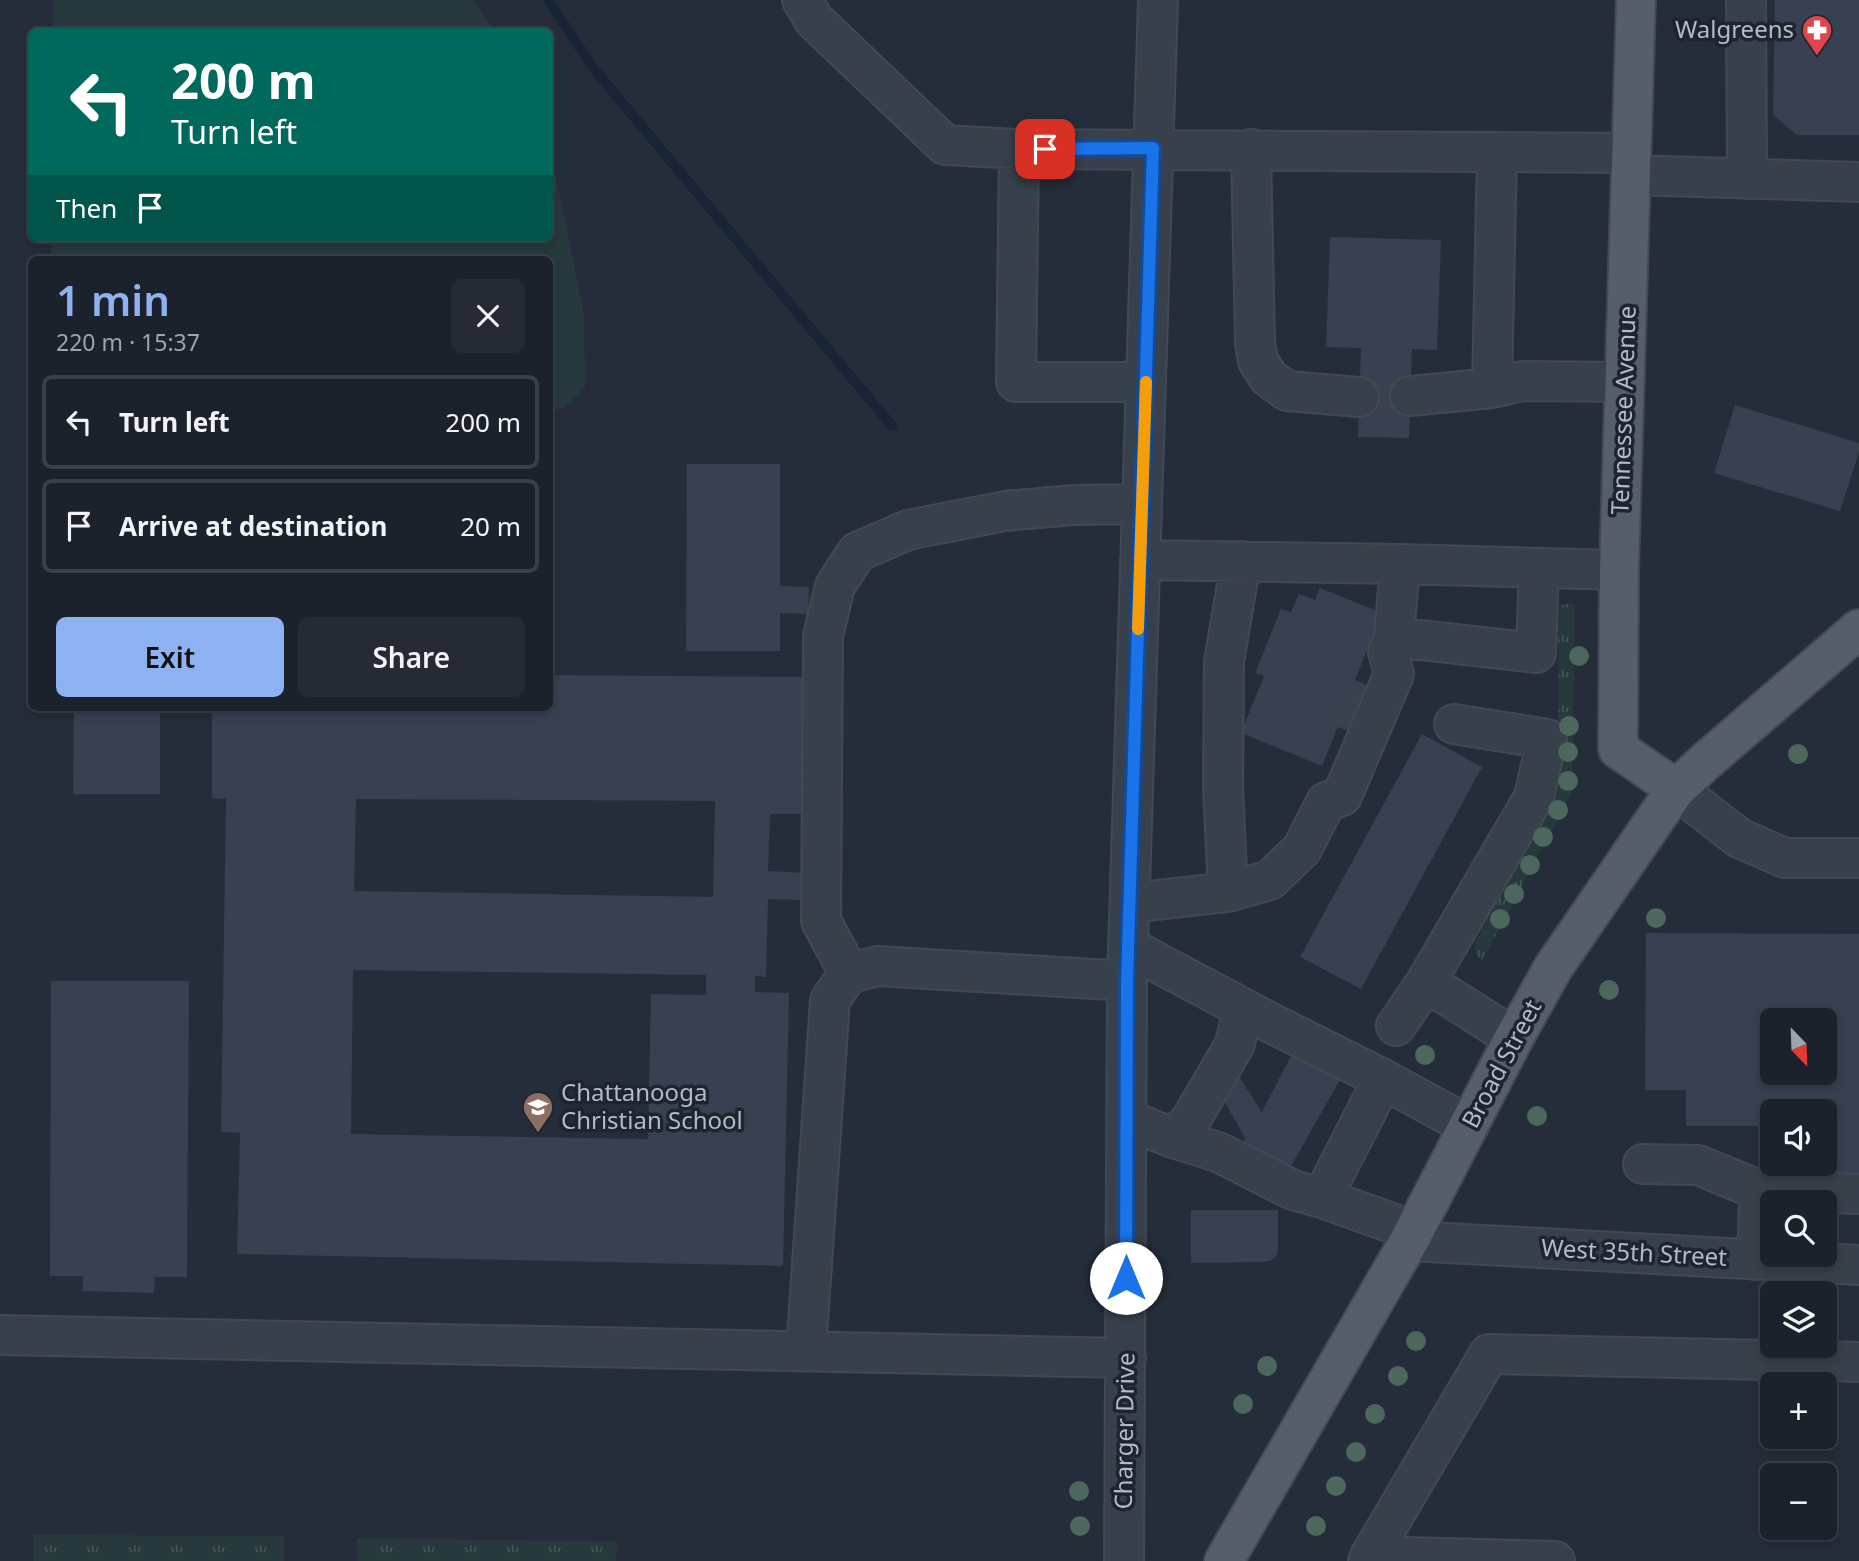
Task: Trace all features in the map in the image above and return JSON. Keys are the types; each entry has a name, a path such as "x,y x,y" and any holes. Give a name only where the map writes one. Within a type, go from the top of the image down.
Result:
{"main road":[{"name":"Tennessee Avenue","path":"1636,0 1619,570 1618,749 1676,789"},
{"name":"Broad Street","path":"1232,1558 1411,1236 1553,968 1676,789 1859,629"}],"street":[{"path":"802,0 814,20 945,145 1018,149 1497,152 1631,164 1747,179 1859,181"},
{"name":"Charger Drive","path":"1124,1561 1127,964 1158,0"},
{"path":"1746,0 1747,179"},
{"path":"1018,149 1016,382 1146,382"},
{"path":"1251,149 1255,342 1258,361 1269,378 1287,391 1359,397"},
{"path":"1492,388 1497,152"},
{"path":"1410,396 1492,388 1523,381 1625,382"},
{"path":"849,972 821,921 823,636 835,586 857,552 908,530 1004,511 1074,505 1142,504"},
{"path":"1140,560 1619,570"},
{"path":"1228,892 1223,788 1224,662 1241,561"},
{"path":"1326,802 1342,796 1394,674 1391,644 1400,564"},
{"path":"1363,684 1372,659 1391,644 1536,653 1539,568"},
{"path":"1396,1026 1426,982 1534,797 1547,739 1454,724"},
{"path":"1130,903 1228,892 1270,880 1302,849 1326,802 1327,774 1347,730"},
{"path":"1676,789 1740,838 1786,858 1859,858"},
{"path":"806,1352 830,1000 849,972 878,966 1127,964 1243,1008 1469,1126"},
{"path":"1426,982 1514,1038"},
{"path":"1173,1138 1190,1121 1235,1044 1243,1008"},
{"path":"1322,1198 1383,1079"},
{"name":"West 35th Street","path":"1126,1119 1218,1152 1293,1190 1322,1198 1411,1236 1859,1265"},
{"path":"1643,1164 1698,1165 1759,1191 1859,1194"},
{"path":"1755,1260 1759,1191"},
{"path":"0,1335 1126,1358"},
{"path":"1555,1561 1369,1559 1489,1354 1859,1362"}],"green space":[{"path":"53,0 473,0 493,28 53,28"},
{"path":"553,165 584,314 585,388 562,409 553,409 553,256 51,256 51,242 553,242"},
{"path":"1575,604 1572,792 1482,961 1476,953 1475,943 1556,791 1558,612 1560,606"},
{"path":"33,1535 284,1536 284,1561 33,1561"},
{"path":"357,1538 617,1542 616,1561 357,1561"}],"building":[{"name":"Walgreens","path":"1775,0 1859,0 1859,135 1797,135 1773,115"},
{"path":"1330,237 1441,240 1437,350 1412,349 1409,438 1358,437 1361,348 1326,347"},
{"path":"1735,405 1859,443 1859,452 1840,511 1714,473"},
{"path":"687,464 780,464 780,586 809,587 808,614 780,613 780,651 686,651"},
{"path":"1320,588 1382,613 1355,680 1379,690 1361,736 1338,727 1322,766 1241,733 1264,676 1255,673 1281,609 1291,612 1299,594 1315,600"},
{"path":"553,675 805,677 804,814 770,814 768,871 804,873 802,900 768,899 766,977 755,976 755,992 789,993 783,1266 237,1254 240,1133 221,1132 226,799 212,798 212,711 553,711","holes":["356,799 715,801 713,897 354,891","353,970 706,975 706,995 651,994 648,1139 351,1134"]},
{"path":"74,711 160,711 160,794 73,794"},
{"path":"1422,734 1482,767 1361,989 1300,957"},
{"path":"1646,933 1859,934 1859,1181 1835,1180 1837,1099 1760,1099 1760,1126 1686,1126 1686,1090 1645,1090"},
{"path":"51,981 189,981 187,1277 155,1277 154,1293 83,1291 83,1276 50,1276"},
{"path":"1293,1052 1341,1078 1286,1175 1241,1151 1245,1138 1216,1086 1230,1063 1262,1112"},
{"path":"1191,1210 1278,1210 1277,1255 1264,1262 1191,1263"}],"waterway":[{"path":"548,0 594,69 892,426"}],"tunnel":[{"path":"1359,397 1410,396"},
{"path":"1347,730 1363,684"}],"slow traffic":[{"path":"1138,629 1146,382"}],"place":[{"name":"Walgreens","path":"1817,57"},
{"name":"Chattanooga Christian School","path":"538,1134"}],"route":[{"path":"1045,149 1153,148 1127,981 1126,1278"}]}
